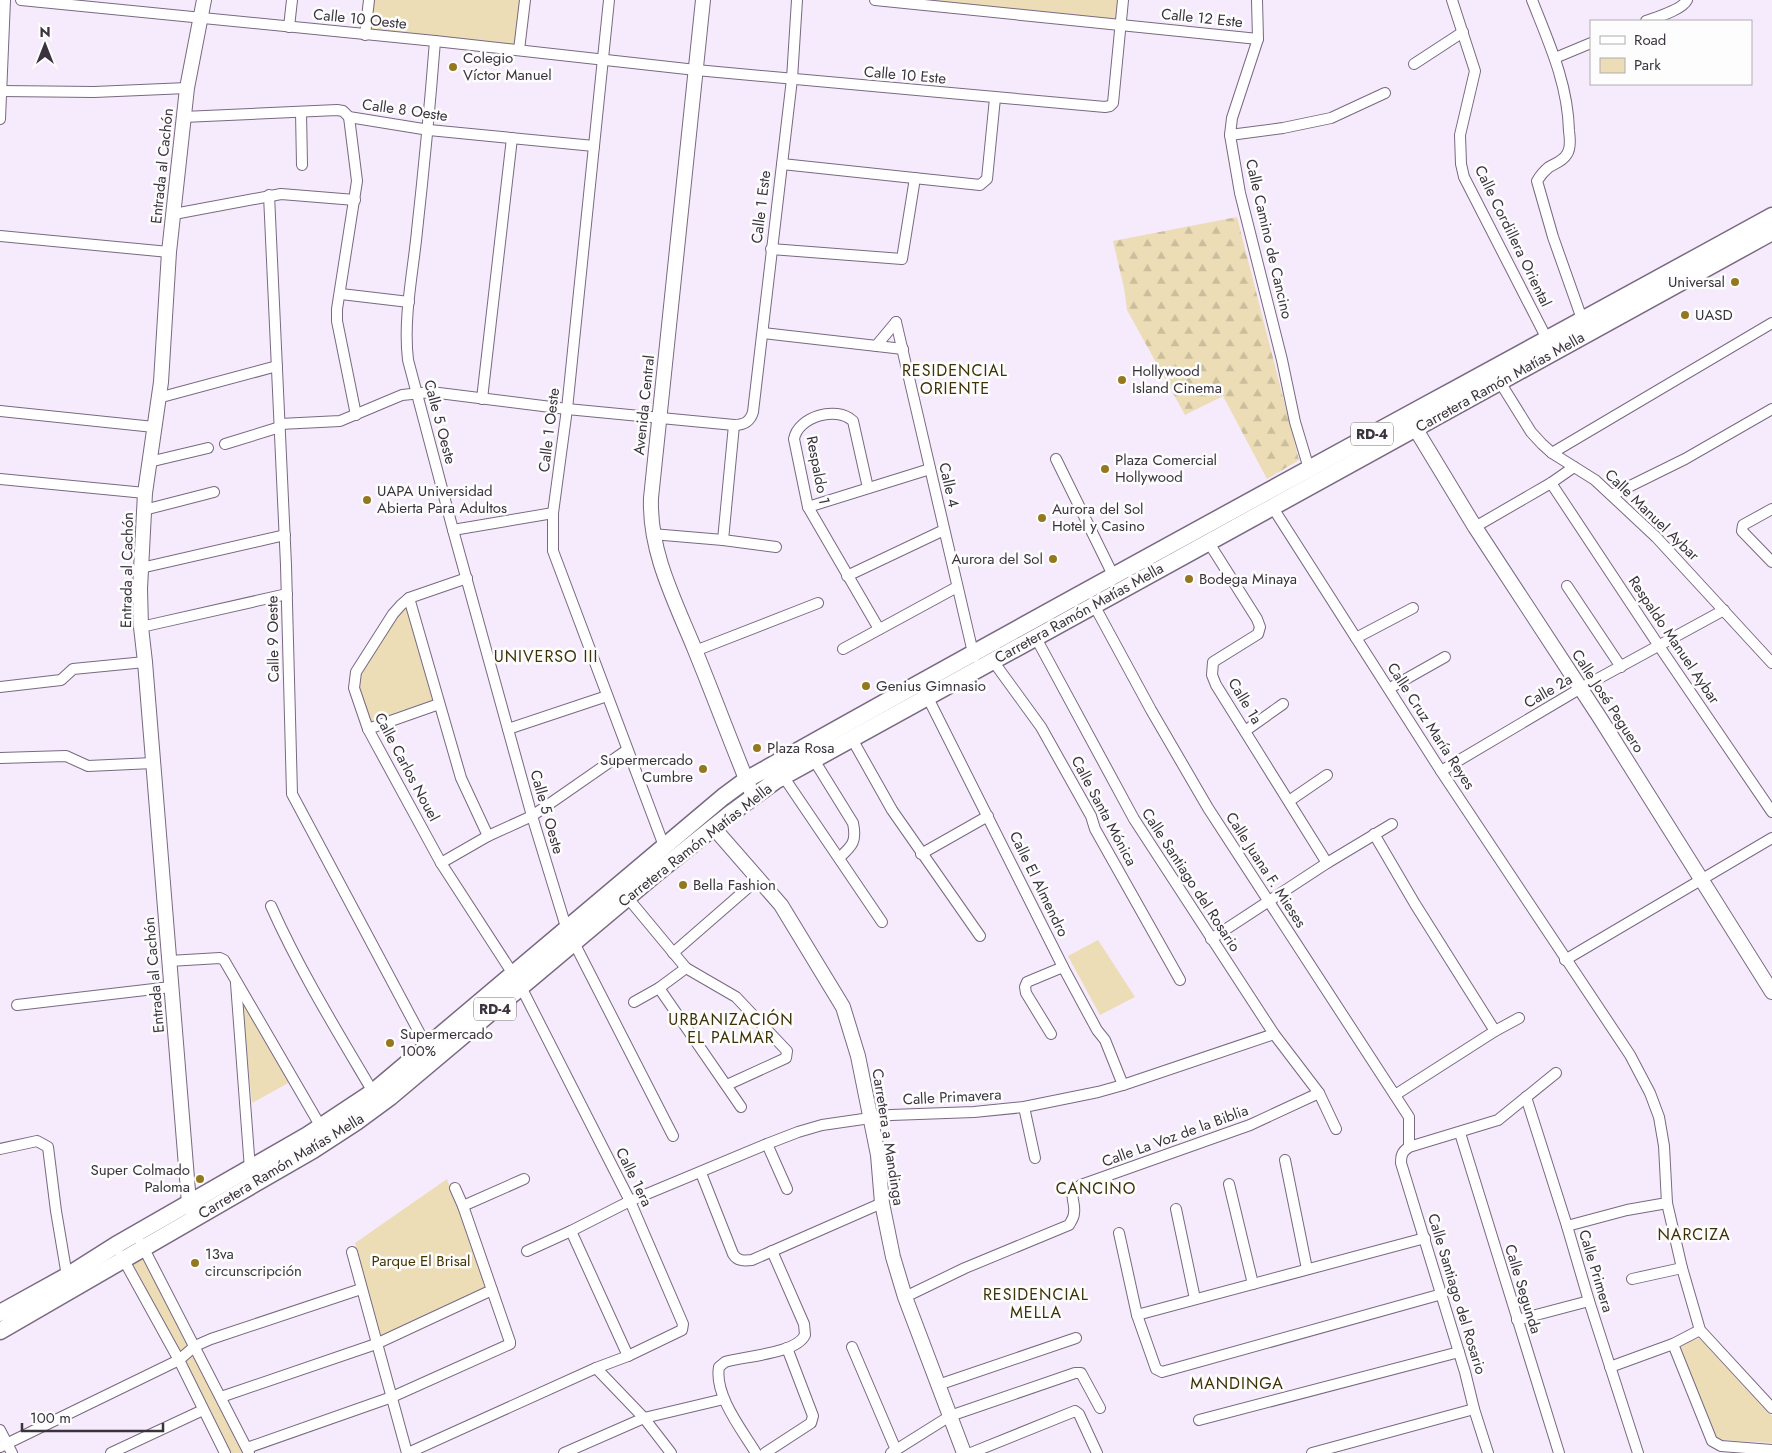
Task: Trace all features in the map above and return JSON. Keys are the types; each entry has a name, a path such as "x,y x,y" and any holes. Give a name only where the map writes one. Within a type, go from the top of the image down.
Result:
{"main road":[{"name":"Carretera Ramón Matías Mella","path":"140,1241 189,1203 250,1169 373,1092 427,1047 517,980 573,942 753,796 784,776 927,696 975,661 993,661 1415,428 1496,376 1547,339 1582,319 1771,221"},
{"name":"Carretera Ramón Matías Mella","path":"0,1330 120,1252 140,1241 196,1218 313,1150 390,1097 517,980 566,927 722,797 746,780 975,661 1195,530 1308,469 1496,376 1771,221"},
{"name":"Carretera Ramón Matías Mella","path":"0,1313 67,1276 120,1252"}],"street":[{"path":"0,119 5,0"},
{"name":"Calle 10 Oeste","path":"21,0 74,3 696,70"},
{"path":"145,12 146,0"},
{"name":"Entrada al Cachón","path":"189,1203 145,662 140,627 140,568 145,493 161,382 169,252 187,88 204,0"},
{"path":"289,27 292,0"},
{"path":"365,35 369,0"},
{"path":"518,50 525,0"},
{"name":"Calle 1 Oeste","path":"609,0 568,409 552,538 556,560 664,846"},
{"name":"Avenida Central","path":"704,0 650,515 656,549 671,591 753,796"},
{"name":"Calle 1 Este","path":"734,425 741,425 752,418 792,79 797,0"},
{"name":"Calle 12 Este","path":"875,0 1258,39"},
{"path":"1120,25 1123,0"},
{"name":"Calle Camino de Cancino","path":"1257,0 1258,39 1232,118 1230,135 1240,193 1296,422 1308,469 1317,483"},
{"name":"Calle Cordillera Oriental","path":"1452,0 1475,71 1460,135 1461,164 1464,177 1547,339"},
{"path":"1532,0 1555,58 1569,109 1569,152 1562,161 1542,173 1537,181 1553,237 1582,319"},
{"path":"1649,20 1677,9 1685,4 1687,0"},
{"name":"Calle 10 Este","path":"696,70 1105,107 1113,103 1120,25"},
{"path":"1414,64 1463,32"},
{"name":"Calle 5 Oeste","path":"435,42 429,130 409,302 408,360 532,816 566,927 673,1136"},
{"path":"1555,58 1590,43"},
{"path":"1,91 94,92 187,88"},
{"path":"1230,135 1283,128 1331,118 1385,93"},
{"path":"782,164 980,185 987,179 995,98"},
{"name":"Calle 8 Oeste","path":"184,117 337,110 343,111 349,117 429,130 594,146"},
{"path":"301,112 302,164"},
{"path":"349,117 357,181 356,200 337,309 337,321 356,415"},
{"path":"482,399 512,138"},
{"path":"771,250 902,260 916,178"},
{"path":"174,214 281,194 356,200"},
{"name":"Calle 9 Oeste","path":"268,195 285,535 292,794 427,1047"},
{"path":"0,236 169,252"},
{"path":"341,294 409,302"},
{"name":"Calle 4","path":"876,346 896,322 975,661"},
{"path":"1552,454 1772,323"},
{"path":"762,332 902,349"},
{"path":"158,398 276,366"},
{"name":"Calle Manuel Aybar","path":"1496,376 1531,432 1552,454 1595,480 1612,495 1656,537 1772,663"},
{"path":"225,444 280,426 340,421 402,395 417,392 432,392 568,409 734,425 722,540"},
{"path":"1612,495 1685,459 1772,409"},
{"path":"0,412 154,427"},
{"name":"Respaldo 1","path":"868,488 853,421 847,416 836,414 820,415 806,420 795,432 794,440 808,507 879,629"},
{"name":"Calle José Peguero","path":"1415,428 1475,527 1581,688 1772,992"},
{"path":"149,462 208,448"},
{"path":"1056,459 1114,577"},
{"path":"1475,527 1552,483 1574,467"},
{"path":"808,507 930,469"},
{"path":"0,479 145,493"},
{"name":"Respaldo Manuel Aybar","path":"1552,483 1659,646 1772,812"},
{"path":"144,510 214,492"},
{"name":"Calle Cruz María Reyes","path":"1273,508 1390,688 1441,771 1565,960 1609,1023 1650,1093 1659,1118 1664,1146 1668,1203 1682,1268 1700,1330"},
{"path":"1772,509 1742,528 1742,531 1772,562"},
{"path":"453,530 554,513"},
{"path":"847,576 944,530"},
{"path":"652,534 722,540 776,548"},
{"path":"140,568 285,535"},
{"name":"Calle 1a","path":"1209,543 1257,618 1260,627 1258,634 1213,662 1212,675 1216,685 1327,863"},
{"name":"Calle Carlos Nouel","path":"467,578 409,598 393,614 356,672 354,680 356,695 368,729 441,862 517,980"},
{"path":"1567,586 1621,667"},
{"path":"842,649 957,587"},
{"path":"140,627 287,594"},
{"path":"409,598 461,778 488,836"},
{"path":"696,651 818,603"},
{"name":"Calle Juana F. Mieses","path":"1094,605 1151,710 1208,808 1409,1116 1409,1147"},
{"path":"1356,638 1413,608"},
{"name":"Calle 2a","path":"1441,771 1581,688 1724,610"},
{"name":"Calle Santiago del Rosario","path":"1036,638 1134,819 1274,1034 1319,1093 1336,1129"},
{"path":"1390,688 1445,657"},
{"name":"Calle Santa Mónica","path":"993,661 1041,727 1091,816 1095,829 1180,980"},
{"path":"0,687 60,680 73,670 145,662"},
{"path":"508,728 607,696"},
{"name":"Calle El Almendro","path":"927,696 1063,967 1097,1030 1105,1040 1123,1085"},
{"path":"368,729 439,704"},
{"path":"1245,731 1283,704"},
{"path":"852,739 892,810 980,936"},
{"path":"441,862 488,836 532,816 627,750"},
{"path":"0,758 66,756 88,766 153,763"},
{"path":"814,760 853,823 855,834 852,846 839,858"},
{"path":"1289,801 1327,775"},
{"path":"784,776 882,922"},
{"path":"921,854 988,816"},
{"path":"1212,939 1327,863 1392,824"},
{"name":"Carretera a Mandinga","path":"714,827 781,905 843,1007 858,1056 871,1118 878,1155 882,1203 893,1257 905,1297 964,1453"},
{"path":"1374,834 1415,904 1495,1031"},
{"path":"1565,960 1772,838"},
{"path":"673,953 758,879"},
{"path":"627,898 686,968 736,997 787,1051 786,1058 727,1085"},
{"path":"271,906 284,935 373,1092"},
{"path":"169,961 220,958 224,960 321,1126"},
{"path":"1051,1034 1026,993 1025,987 1027,982 1063,967"},
{"path":"634,1002 659,988 686,968"},
{"path":"236,980 250,1169"},
{"name":"Calle 1era","path":"517,980 630,1202 683,1324 682,1330 677,1333 628,1356"},
{"path":"17,1005 171,987"},
{"path":"659,988 741,1107"},
{"path":"1395,1095 1495,1031 1519,1018"},
{"name":"Calle Primavera","path":"527,1251 630,1202 767,1144 822,1125 891,1115 974,1112 1024,1107 1123,1085 1274,1034"},
{"path":"1409,1147 1498,1120 1556,1073"},
{"name":"Calle La Voz de la Biblia","path":"905,1297 965,1268 1069,1225 1074,1212 1072,1196 1074,1190 1081,1185 1250,1126 1319,1093"},
{"name":"Calle Primera","path":"1526,1097 1567,1226 1588,1301 1638,1453"},
{"path":"1024,1107 1035,1158"},
{"name":"Calle Segunda","path":"1460,1133 1559,1453"},
{"path":"0,1149 37,1141 48,1147 67,1276"},
{"path":"767,1144 787,1190"},
{"name":"Calle Santiago del Rosario","path":"1409,1147 1404,1151 1401,1163 1442,1294 1488,1453"},
{"path":"1285,1160 1307,1269"},
{"path":"700,1173 735,1257 746,1261 882,1203"},
{"path":"463,1206 524,1179"},
{"path":"1229,1184 1253,1284"},
{"path":"140,1241 248,1451 392,1397 510,1344 463,1206 455,1188"},
{"path":"189,1203 196,1218"},
{"path":"1567,1226 1627,1210 1668,1203"},
{"path":"1176,1208 1195,1299"},
{"path":"352,1252 407,1453 596,1368 628,1356 571,1231"},
{"path":"1119,1233 1137,1315 1156,1369 1162,1372 1442,1294"},
{"path":"1137,1315 1425,1238"},
{"path":"756,1453 724,1399 718,1372 722,1364 729,1361 788,1348 802,1340 805,1329 772,1251"},
{"path":"120,1252 225,1453"},
{"path":"1632,1279 1682,1268"},
{"path":"0,1430 6,1448 178,1360 195,1346 361,1289"},
{"path":"221,1397 376,1344 492,1290"},
{"path":"1517,1320 1588,1301"},
{"path":"1610,1366 1673,1344 1700,1330 1772,1408"},
{"path":"938,1385 1076,1338"},
{"path":"1673,1344 1712,1441 1720,1446 1772,1450"},
{"path":"852,1347 894,1451 950,1416 1075,1373 1081,1373 1100,1408"},
{"path":"765,1453 811,1423 813,1416 788,1348"},
{"path":"1200,1420 1459,1352"},
{"path":"596,1368 644,1418 671,1453"},
{"path":"564,1453 644,1418 724,1399"},
{"path":"1312,1453 1474,1409"},
{"path":"111,1453 203,1410"},
{"path":"971,1453 1075,1411 1079,1414 1097,1453"}],"green space":[{"path":"374,0 521,0 516,46 370,32"},
{"path":"905,0 1120,0 1118,21"},
{"path":"1237,217 1299,460 1267,479 1223,396 1185,415 1127,310 1113,241"},
{"path":"408,604 434,700 369,722 357,693 356,681 359,669 382,633"},
{"path":"1098,940 1135,997 1100,1015 1068,956"},
{"path":"241,996 290,1082 252,1103"},
{"name":"Parque El Brisal","path":"447,1179 488,1287 380,1337 355,1243"},
{"path":"143,1257 244,1453 230,1453 133,1264"},
{"path":"1699,1338 1772,1416 1772,1443 1722,1440 1713,1436 1679,1346"}],"place":[{"name":"Colegio Víctor Manuel","path":"453,67"},
{"name":"Universal","path":"1735,282"},
{"name":"UASD","path":"1685,315"},
{"name":"Hollywood Island Cinema","path":"1122,380"},
{"name":"Plaza Comercial Hollywood","path":"1105,469"},
{"name":"UAPA Universidad Abierta Para Adultos","path":"367,500"},
{"name":"Aurora del Sol Hotel y Casino","path":"1042,518"},
{"name":"Aurora del Sol","path":"1053,559"},
{"name":"Bodega Minaya","path":"1189,579"},
{"name":"Genius Gimnasio","path":"866,686"},
{"name":"Plaza Rosa","path":"757,748"},
{"name":"Supermercado Cumbre","path":"703,769"},
{"name":"Bella Fashion","path":"683,885"},
{"name":"Supermercado 100%","path":"390,1043"},
{"name":"Super Colmado Paloma","path":"200,1179"},
{"name":"13va circunscripción","path":"195,1263"}],"district":[{"name":"RESIDENCIAL ORIENTE","path":"955,379"},
{"name":"UNIVERSO III","path":"546,656"},
{"name":"URBANIZACIÓN EL PALMAR","path":"731,1028"},
{"name":"CANCINO","path":"1096,1188"},
{"name":"NARCIZA","path":"1694,1234"},
{"name":"RESIDENCIAL MELLA","path":"1036,1303"},
{"name":"MANDINGA","path":"1237,1383"}]}
